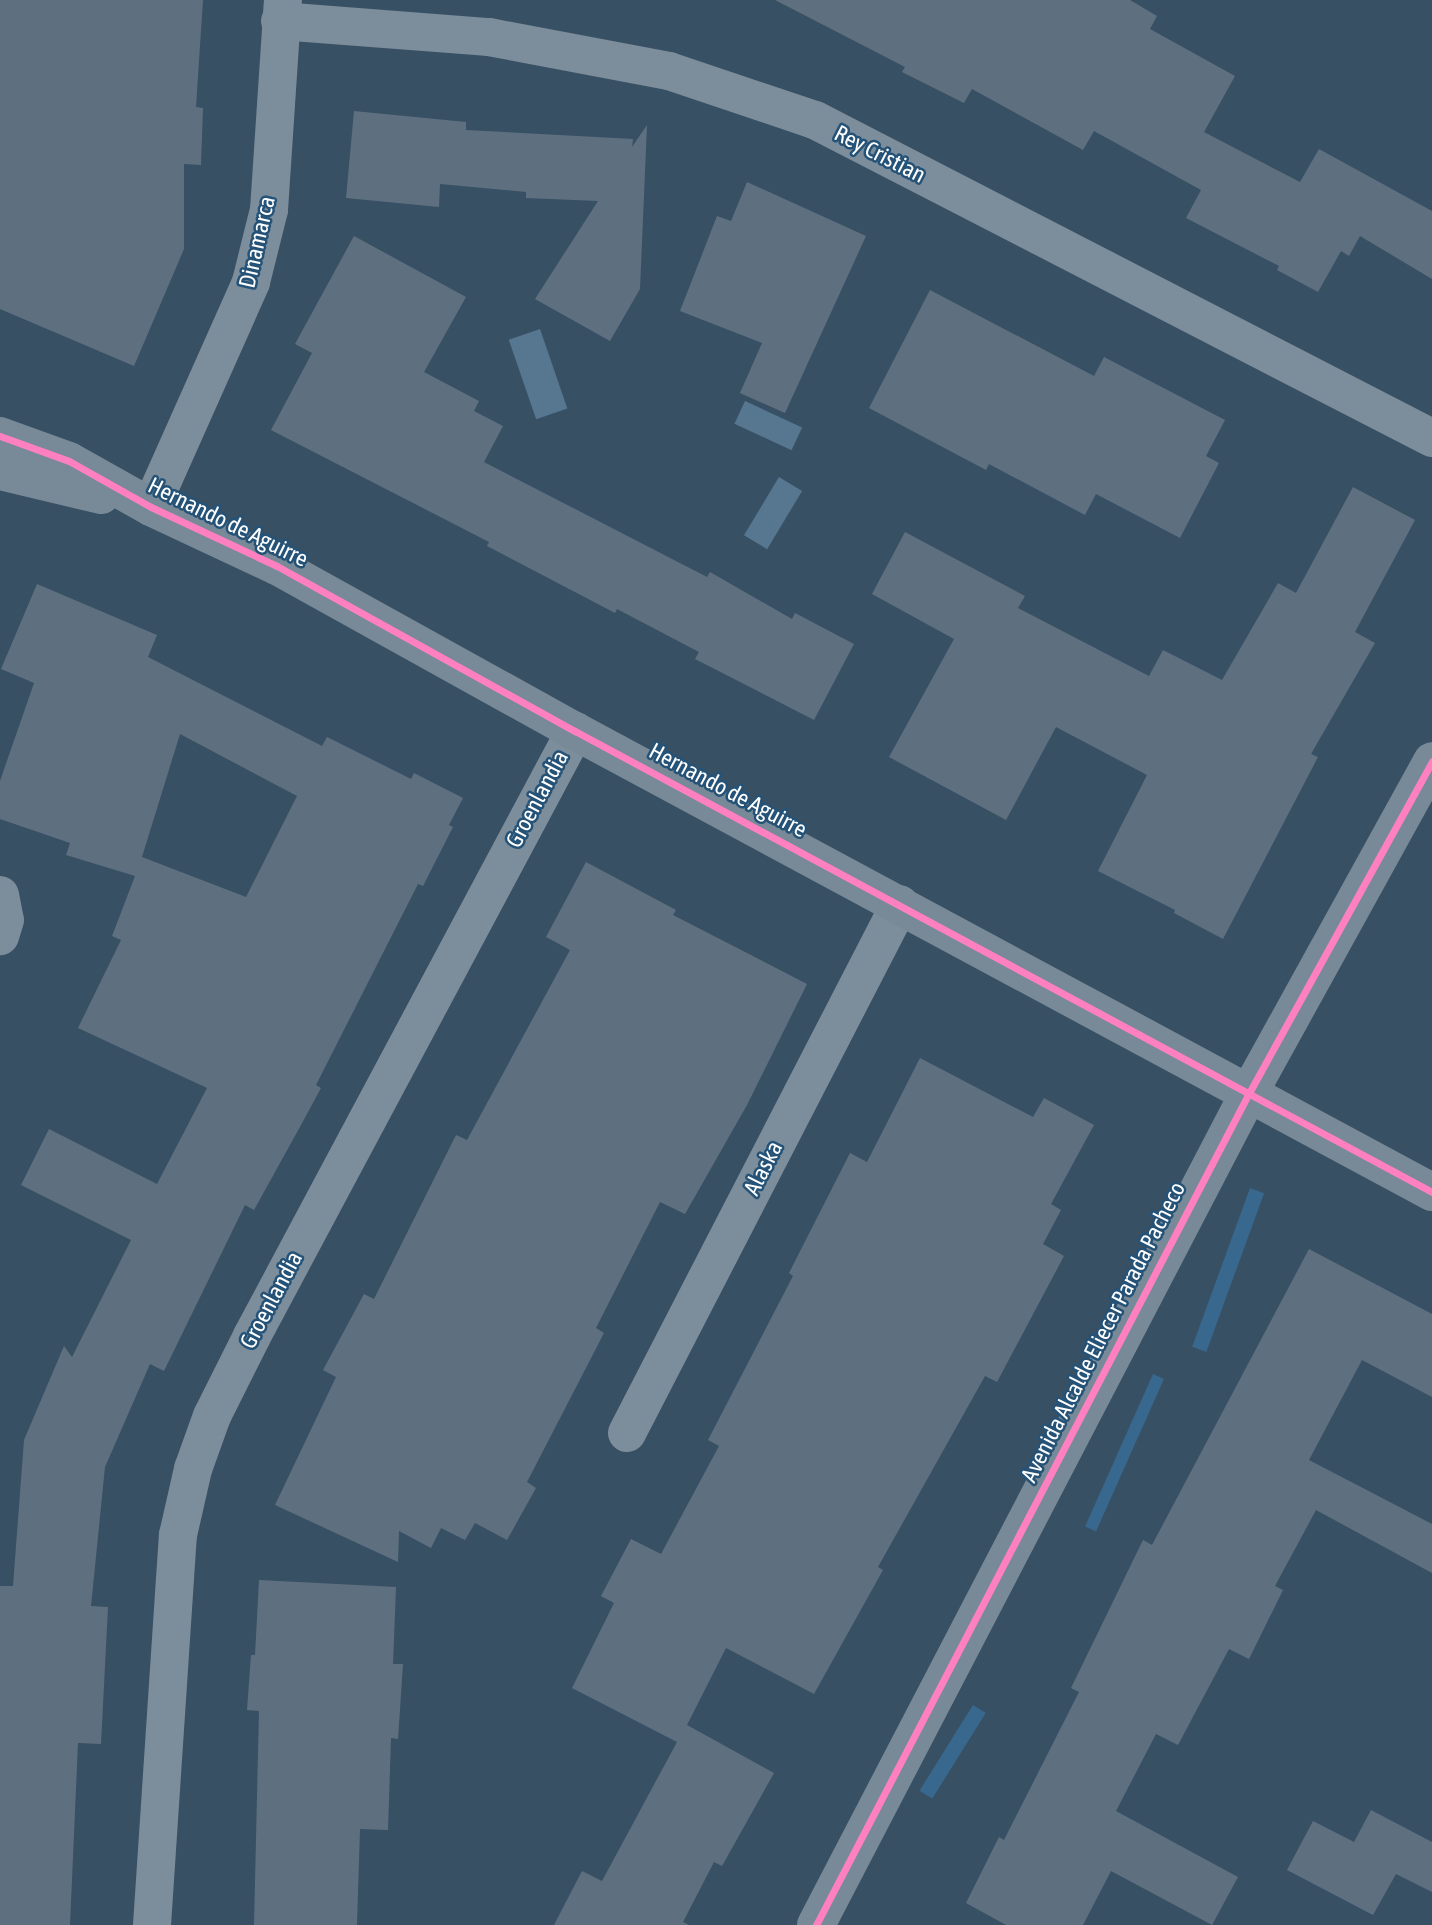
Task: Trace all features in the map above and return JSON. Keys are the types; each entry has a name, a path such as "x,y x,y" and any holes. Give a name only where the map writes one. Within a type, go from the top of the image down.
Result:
{"street":[{"name":"Rey Cristian","path":"282,10 489,37 669,71 815,120 1432,438"},
{"name":"Dinamarca","path":"151,508 251,282 269,210 282,10"},
{"name":"Hernando de Aguirre","path":"0,436 69,461 151,508 277,566 575,731 1432,1192"},
{"name":"Hernando de Aguirre","path":"0,471 151,508"},
{"name":"Groenlandia","path":"152,1925 178,1535 193,1469 212,1416 252,1336 575,731"},
{"name":"Avenida Alcalde Eliecer Parada Pacheco","path":"816,1925 1249,1093 1432,761"},
{"path":"0,895 5,920 0,936"},
{"name":"Alaska","path":"627,1433 900,904"}],"shaded area":[{"path":"540,329 567,408 536,419 509,340"},
{"path":"745,401 802,428 792,450 734,424"},
{"path":"779,477 802,491 767,549 744,535"},
{"path":"1250,1188 1264,1193 1206,1352 1192,1347"},
{"path":"1153,1374 1164,1379 1096,1531 1085,1527"},
{"path":"973,1705 986,1713 932,1799 919,1791"}],"building":[{"path":"0,0 203,0 196,107 203,108 201,165 184,164 184,249 134,366 0,309"},
{"path":"775,0 1130,0 1157,16 1150,29 1235,76 1204,132 1300,182 1319,149 1432,211 1432,279 1360,236 1349,256 1341,251 1318,292 1277,270 1279,266 1186,218 1201,190 1094,131 1083,150 972,89 964,103 902,72 905,67"},
{"path":"354,111 466,122 466,130 633,139 632,147 647,125 640,289 610,341 535,299 598,201 526,198 526,192 440,184 439,207 346,198"},
{"path":"747,182 866,236 785,413 740,393 762,343 680,311 717,216 731,221"},
{"path":"354,236 466,297 424,372 479,401 474,411 503,426 484,462 707,577 710,572 792,619 795,613 854,644 814,720 695,659 699,652 617,609 615,613 487,546 489,542 271,430 312,353 295,344"},
{"path":"930,290 1094,376 1104,357 1225,420 1206,456 1219,463 1180,538 1096,494 1085,515 989,464 986,470 869,408"},
{"path":"1353,487 1415,520 1355,632 1375,643 1311,754 1318,757 1223,939 1174,913 1175,910 1098,871 1147,775 1056,727 1006,820 889,757 954,639 872,594 905,532 1025,596 1018,608 1149,676 1163,650 1222,680 1278,583 1296,593"},
{"path":"37,584 157,635 148,657 322,746 327,737 411,779 414,773 463,798 449,825 453,827 423,886 418,884 316,1085 321,1088 254,1210 245,1205 164,1371 150,1364 105,1467 91,1606 108,1607 101,1744 78,1743 70,1925 0,1925 0,1586 13,1586 24,1440 64,1346 72,1357 131,1240 21,1185 49,1129 157,1184 207,1088 78,1028 121,940 112,936 135,876 66,855 70,843 0,819 0,781 34,683 1,669","holes":["180,734 297,796 246,897 142,857"]},
{"path":"586,862 676,910 673,915 807,984 747,1105 685,1214 660,1202 596,1328 604,1333 527,1482 536,1488 507,1540 475,1523 465,1540 441,1528 431,1548 399,1531 398,1562 275,1505 336,1377 323,1370 364,1294 374,1299 456,1135 467,1140 570,950 546,937"},
{"path":"920,1058 1033,1117 1044,1098 1094,1125 1051,1204 1061,1210 1043,1244 1064,1256 997,1382 985,1376 878,1567 883,1570 814,1694 726,1648 687,1725 774,1773 722,1866 714,1862 683,1922 689,1925 554,1925 582,1871 602,1881 677,1742 572,1688 614,1603 601,1596 631,1539 661,1554 719,1446 708,1440 793,1276 789,1273 850,1153 867,1162"},
{"path":"1309,1249 1432,1314 1432,1397 1362,1360 1309,1460 1432,1524 1432,1573 1316,1510 1275,1586 1283,1590 1249,1659 1229,1649 1178,1745 1156,1734 1116,1811 1238,1877 1212,1925 1111,1871 1083,1925 1006,1925 966,1903 999,1837 1004,1840 1079,1692 1071,1688 1143,1540 1152,1545"},
{"path":"259,1580 396,1587 393,1664 403,1664 398,1739 391,1738 388,1830 360,1829 357,1925 254,1925 259,1711 247,1710 251,1655 255,1655"},
{"path":"1371,1810 1432,1842 1432,1892 1396,1874 1373,1915 1287,1870 1313,1821 1354,1842"}],"cycle path":[{"path":"0,436 69,461 151,507 277,566 575,731 1432,1192"},
{"path":"816,1925 1249,1093 1432,761"}]}
